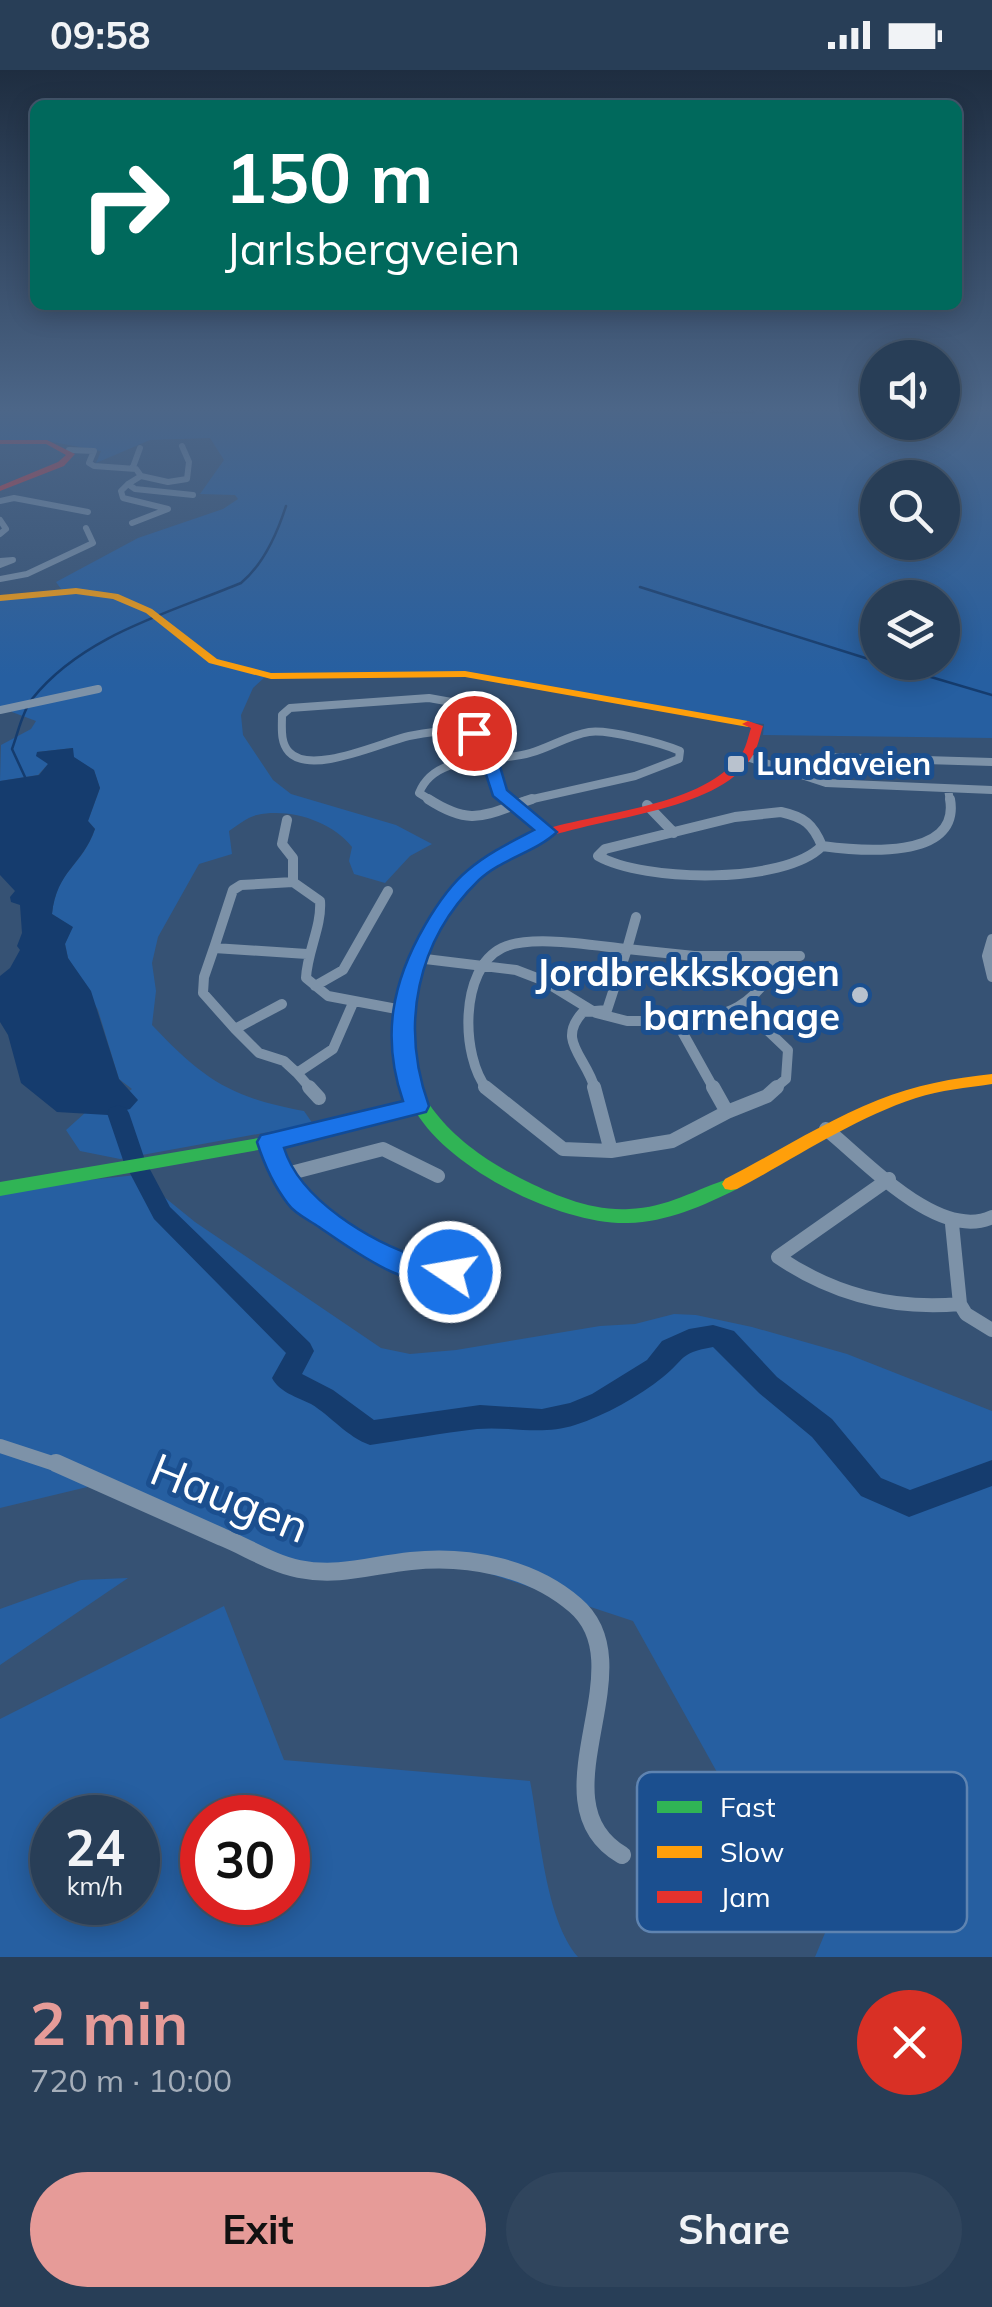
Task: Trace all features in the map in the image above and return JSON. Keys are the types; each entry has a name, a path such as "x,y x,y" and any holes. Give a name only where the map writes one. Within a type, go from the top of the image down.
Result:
{"main road":[{"path":"0,598 49,592 95,594 131,602 154,615 206,659 253,673 293,678 443,672 738,722 750,749 718,784 547,832 504,852 472,876 442,914 417,958 402,1010 404,1070 417,1106 456,1147 508,1181 570,1208 618,1214 659,1212 696,1204 826,1129 893,1097 992,1078"},
{"path":"0,1189 270,1142 417,1106"}],"street":[{"path":"25,500 88,512"},
{"path":"132,500 168,508 162,514 132,523"},
{"path":"0,520 6,529 0,534"},
{"path":"0,579 27,574 93,543 86,528"},
{"path":"0,710 98,689"},
{"path":"471,729 414,735 314,763 294,755 280,726 285,711 298,706 429,698 468,705 471,729 489,760 499,792 547,832"},
{"path":"600,731 680,751 679,759 667,766 514,806 462,818 419,793 423,782 447,767 528,755 600,731"},
{"path":"750,749 826,784 992,790"},
{"path":"786,768 825,757 992,762"},
{"path":"822,846 820,833 809,821 778,811 614,846 598,856 614,866 759,872 796,864 822,846 890,850 934,838 948,825 952,814 948,789"},
{"path":"648,805 674,833"},
{"path":"286,820 282,844 293,858 293,882"},
{"path":"320,1098 284,1061 259,1054 201,996 200,987 233,890 293,882 320,901 307,954 306,978 314,986 353,1004 402,1010"},
{"path":"314,986 343,970 388,890"},
{"path":"611,1151 592,1074 570,1036 570,1025 578,1014 608,1010 636,917"},
{"path":"992,939 987,956 992,977"},
{"path":"744,1008 788,1050 786,1079 768,1096 684,1136 635,1150 563,1149 502,1105 485,1087 471,1055 468,1014 474,982 483,966 502,948 534,942 578,942 694,956 800,956"},
{"path":"214,948 307,954"},
{"path":"417,958 528,974 596,1013 627,1020 666,1021 676,1015 728,1112"},
{"path":"683,1024 744,1008 765,986 775,967 773,958"},
{"path":"235,1029 282,1004"},
{"path":"296,1074 334,1049 353,1004"},
{"path":"826,1129 935,1216 952,1224 984,1222 992,1217"},
{"path":"270,1142 282,1175 299,1200 380,1254 426,1271 450,1272"},
{"path":"282,1175 383,1149 438,1176"},
{"path":"889,1178 778,1257 817,1283 858,1296 900,1306 960,1304"},
{"path":"952,1224 960,1304 966,1314 992,1330"},
{"name":"Haugen","path":"0,1446 54,1463 308,1572 340,1574 409,1561 460,1558 519,1572 576,1606 594,1629 601,1655 586,1785 588,1818 605,1845 622,1856"}],"shaded area":[{"path":"236,500 860,500 860,560 960,560 960,500 992,500 992,738 763,735 764,724 693,716 466,672 265,677 253,688 241,715 243,735 273,780 291,794 396,825 432,844 410,856 385,883 354,874 349,861 352,847 333,830 309,819 270,813 257,815 229,831 232,854 199,864 158,937 152,963 156,991 152,1025 203,1073 257,1100 304,1111 313,1124 120,1159 80,1151 66,1130 86,1112 95,1114 132,1089 119,1079 98,1010 68,958 65,944 72,927 52,914 64,877 84,852 95,829 88,821 100,788 94,770 73,757 73,748 37,752 48,764 38,775 0,781 1,745 31,729 36,721 12,712 10,706 0,707 0,598 61,589 56,582 138,538 223,509"},
{"path":"73,748 74,757 94,770 100,788 88,821 95,829 59,887 52,914 73,927 65,944 68,958 91,991 119,1079 138,1100 130,1109 108,1115 57,1112 21,1083 8,1035 0,1022 0,976 10,968 20,950 17,946 22,933 20,905 11,902 10,897 15,891 0,875 0,781 39,775 48,764 36,756 37,752"},
{"path":"137,1175 195,1222 381,1348 410,1354 456,1350 600,1326 635,1324 674,1314 696,1315 847,1354 992,1411 992,1957 815,1957 825,1932 967,1932 967,1772 717,1772 633,1621 427,1553 320,1570 179,1525 104,1483 0,1508 0,1189"},
{"path":"128,1578 0,1665 0,1609 81,1580"},
{"path":"224,1606 284,1760 530,1781 551,1898 567,1941 578,1957 0,1957 0,1719"}],"waterway":[{"path":"25,777 12,749 29,704 53,677 76,658 129,628 241,583 269,548 286,506"},
{"path":"640,587 860,656"},
{"path":"941,680 992,695"},
{"path":"118,1113 134,1160 162,1213 301,1351 285,1378 324,1398 370,1433 480,1417 542,1421 572,1414 601,1402 656,1368 671,1349 689,1340 713,1336 725,1339 768,1385 822,1428 871,1487 909,1504 992,1473"}],"traffic: fast":[{"path":"430,933 410,976 400,1015 400,1052 409,1086 427,1116 453,1144 486,1168 527,1189 569,1207 602,1215 660,1212 731,1184"},
{"path":"0,1189 270,1142 417,1106"}],"traffic: slow":[{"path":"0,598 76,591 115,596 149,611 213,661 271,676 465,674 748,724"},
{"path":"731,1184 884,1103 916,1092 992,1079"}],"traffic: jam":[{"path":"430,933 470,881 522,842 549,831 660,805 696,793 726,777 748,755 757,726 748,724"}],"place":[{"name":"Lundaveien","path":"736,764"},
{"name":"Jordbrekkskogen barnehage","path":"860,995"}],"route":[{"path":"450,1272 426,1271 380,1254 299,1200 276,1163 270,1142 417,1106 404,1070 401,1028 407,987 417,958 442,914 472,876 504,852 547,832 499,792 488,753 474,733"}]}
